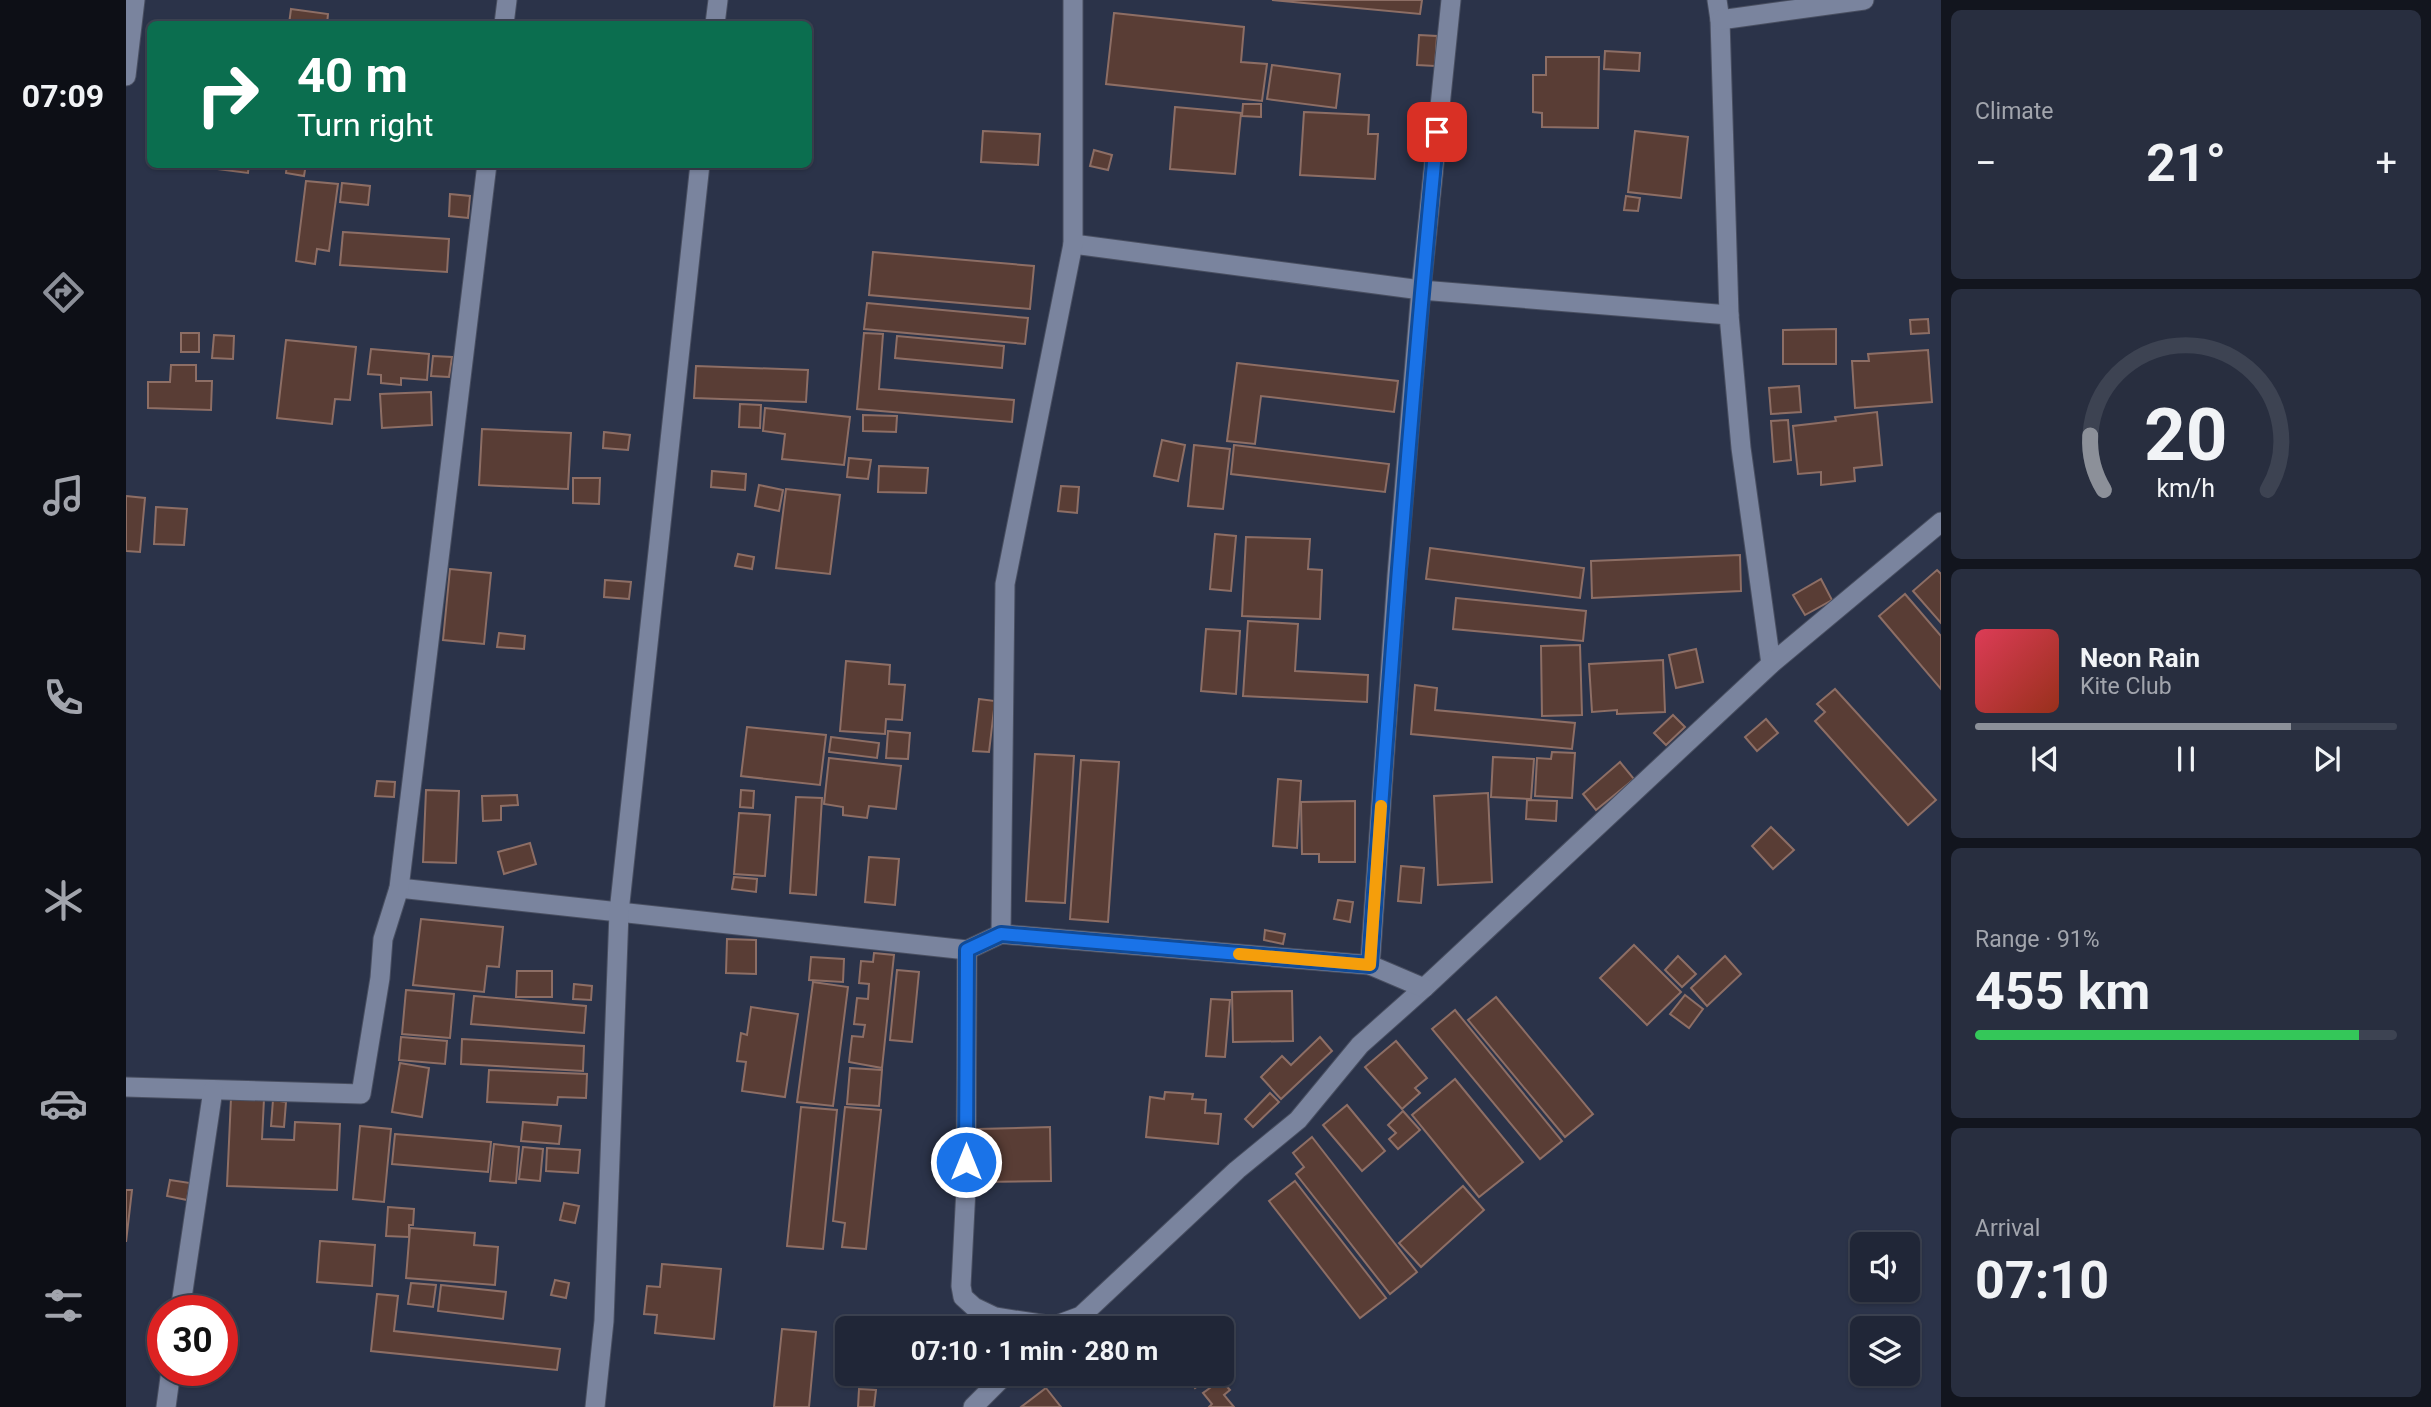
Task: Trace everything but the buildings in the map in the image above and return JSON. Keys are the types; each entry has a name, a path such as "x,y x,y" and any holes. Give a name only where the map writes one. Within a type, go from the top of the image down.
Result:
{"street":[{"path":"126,76 135,0"},
{"path":"504,21 507,0"},
{"path":"715,21 718,0"},
{"path":"1001,934 1005,584 1073,244 1073,0"},
{"path":"1370,965 1397,576 1421,290 1451,0"},
{"path":"1717,0 1720,20 1729,315 1741,448 1772,664"},
{"path":"1720,20 1864,0"},
{"path":"126,1087 361,1094 380,978 383,939 399,888 487,168"},
{"path":"595,1407 604,1321 619,912 700,168"},
{"path":"1073,244 1421,290 1729,315"},
{"path":"1082,1316 1237,1170 1298,1120 1360,1045 1772,664 1941,522"},
{"path":"399,888 967,950 1001,934 1370,965 1424,988"},
{"path":"967,950 966,1188 961,1286 963,1297 974,1307 993,1316"},
{"path":"182,1295 213,1090"},
{"path":"166,1407 169,1386"},
{"path":"973,1407 994,1386"}],"slow traffic":[{"path":"1239,954 1370,965 1381,806"}],"route":[{"path":"966,1162 967,950 1001,934 1370,965 1397,576 1437,132"}]}
